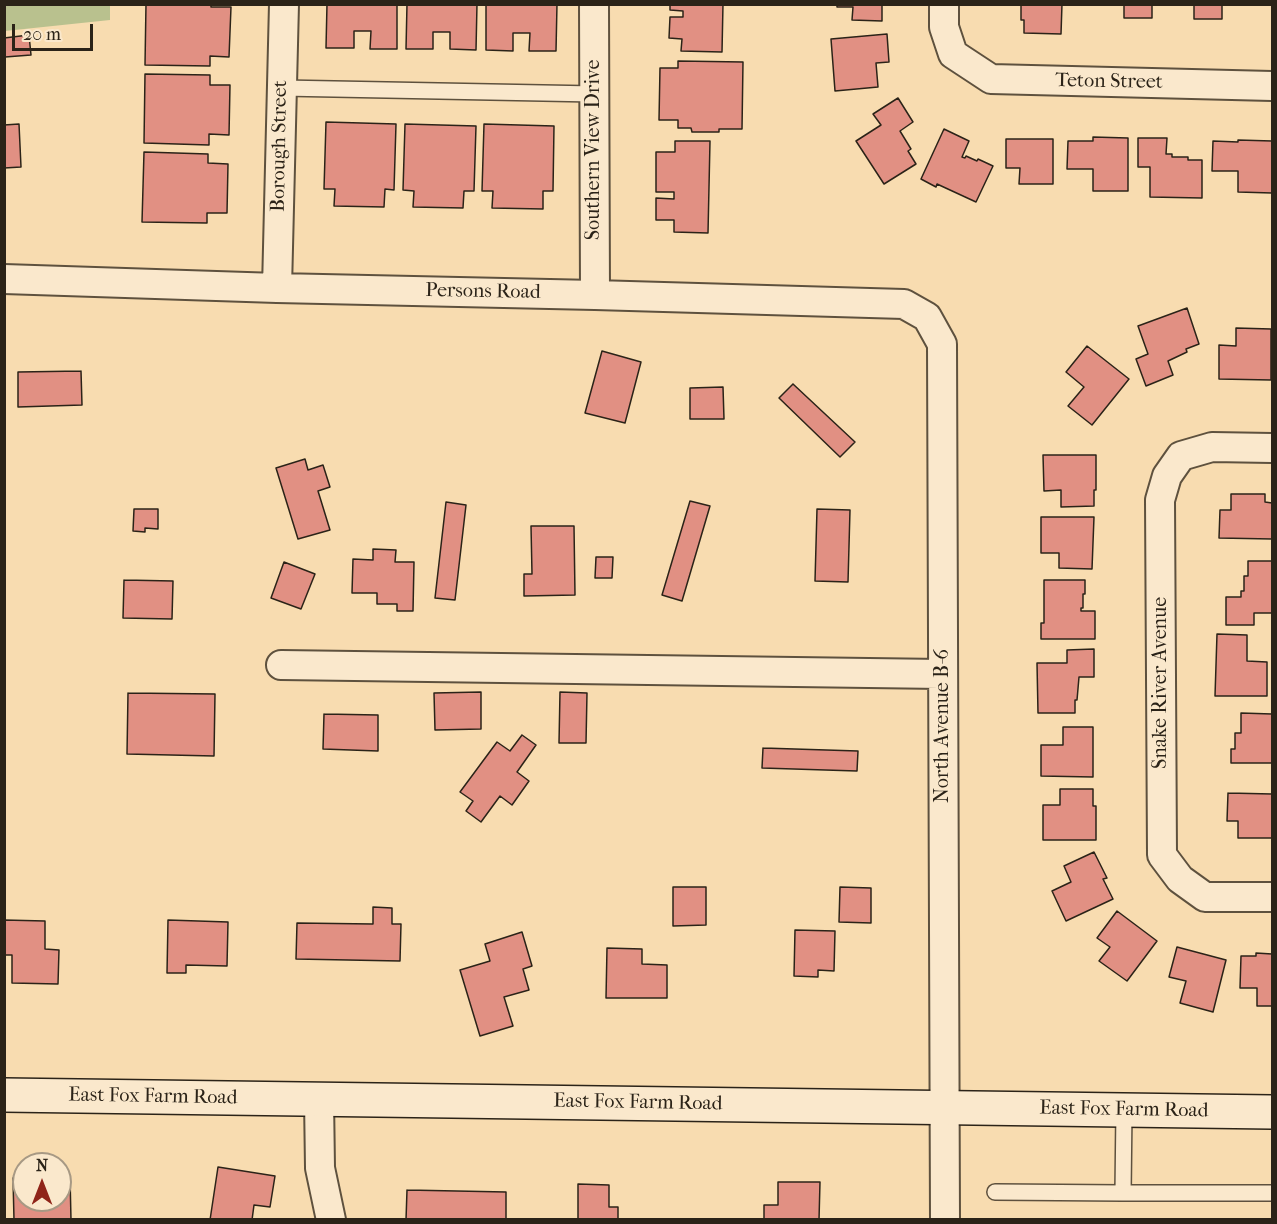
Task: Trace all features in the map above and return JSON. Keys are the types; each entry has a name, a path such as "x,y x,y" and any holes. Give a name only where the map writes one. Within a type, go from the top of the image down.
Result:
{"main road":[{"name":"East Fox Farm Road","path":"4,1095 1272,1112"}],"street":[{"name":"Borough Street","path":"277,288 284,4"},
{"name":"Southern View Drive","path":"594,4 594,295"},
{"name":"Teton Street","path":"944,4 944,27 953,54 991,79 1272,86"},
{"name":"Persons Road","path":"4,279 904,304 927,317 942,344"},
{"name":"North Avenue B-6","path":"942,344 945,1220"},
{"name":"Snake River Avenue","path":"1272,448 1212,447 1182,456 1167,476 1160,500 1162,855 1180,879 1205,897 1272,897"},
{"path":"281,665 942,674"},
{"path":"319,1099 320,1168 331,1220"}],"lane":[{"path":"282,88 594,94"},
{"path":"1123,1193 1124,1110"},
{"path":"995,1192 1272,1193"}],"green space":[{"path":"5,4 110,5 110,20 5,31"}],"building":[{"path":"146,4 211,4 211,7 231,7 229,57 210,56 210,66 145,65"},
{"path":"327,4 397,4 397,49 370,49 371,31 354,31 354,48 326,48"},
{"path":"407,4 477,4 476,50 450,49 450,32 433,32 433,49 406,49"},
{"path":"486,4 557,4 556,51 529,51 530,33 513,33 513,51 486,50"},
{"path":"670,4 723,4 722,52 681,51 682,39 669,38 670,17 683,17 683,11 670,10"},
{"path":"837,4 882,4 882,21 852,20 853,7 837,7"},
{"path":"1021,4 1062,4 1061,34 1024,33"},
{"path":"1124,4 1152,4 1152,18 1124,18"},
{"path":"1194,4 1222,4 1222,19 1194,19"},
{"path":"887,34 889,62 876,63 878,87 835,91 831,39"},
{"path":"29,35 31,55 5,57 4,38"},
{"path":"678,61 743,62 742,129 692,132 691,128 678,128 678,120 659,120 660,68 678,68"},
{"path":"145,74 210,75 210,85 230,85 229,135 209,134 209,145 144,143"},
{"path":"898,98 913,122 900,131 911,149 908,151 916,164 884,184 856,141 881,125 873,114"},
{"path":"326,122 396,124 394,190 385,189 384,207 334,206 335,189 324,189"},
{"path":"19,124 21,167 4,168 4,125"},
{"path":"405,124 476,126 474,191 464,191 463,208 413,207 414,191 403,190"},
{"path":"484,124 554,126 553,191 543,191 543,209 492,208 493,191 482,191"},
{"path":"944,129 969,141 962,157 966,156 977,161 978,159 993,166 976,202 921,179"},
{"path":"1093,137 1128,138 1128,191 1093,191 1093,169 1067,169 1068,141 1093,141"},
{"path":"1138,138 1167,138 1166,154 1172,154 1172,157 1188,157 1188,160 1202,160 1202,198 1150,197 1150,167 1138,167"},
{"path":"1006,139 1053,139 1053,184 1019,184 1020,168 1006,168"},
{"path":"1238,140 1272,141 1272,193 1238,192 1238,171 1212,171 1213,141 1238,142"},
{"path":"675,141 710,141 708,233 674,232 674,220 656,220 656,198 674,199 674,192 656,192 656,152 675,152"},
{"path":"144,152 208,154 208,163 228,164 227,213 207,213 207,223 142,222"},
{"path":"1187,308 1199,344 1186,349 1187,352 1168,361 1173,375 1146,386 1136,359 1148,354 1138,326"},
{"path":"1236,328 1271,329 1271,380 1219,379 1219,345 1236,346"},
{"path":"1087,346 1129,379 1092,425 1068,406 1084,387 1066,372"},
{"path":"602,351 641,362 625,423 585,413"},
{"path":"81,371 82,405 18,407 18,372"},
{"path":"793,384 855,442 840,457 779,398"},
{"path":"723,387 724,419 690,419 690,388"},
{"path":"1043,455 1096,455 1094,506 1061,507 1061,490 1044,491"},
{"path":"305,459 308,470 323,465 330,487 318,491 330,530 298,539 276,468"},
{"path":"1231,494 1265,494 1265,502 1272,503 1272,539 1219,538 1220,510 1231,510"},
{"path":"690,501 710,506 682,601 662,595"},
{"path":"446,502 466,505 455,600 435,598"},
{"path":"134,509 158,509 158,529 145,528 145,532 133,531"},
{"path":"817,509 850,510 848,582 815,581"},
{"path":"1041,517 1094,517 1092,569 1059,568 1059,553 1041,553"},
{"path":"531,526 574,526 575,595 524,596 524,574 532,574"},
{"path":"373,549 396,550 395,562 414,562 413,611 397,611 397,604 377,604 377,593 352,593 353,559 373,560"},
{"path":"596,557 613,557 612,578 595,578"},
{"path":"1248,561 1272,561 1272,613 1254,613 1254,625 1226,625 1226,597 1241,597 1241,591 1244,591 1244,576 1248,576"},
{"path":"284,562 315,574 301,609 271,598"},
{"path":"124,580 173,581 172,619 123,618"},
{"path":"1044,580 1085,580 1081,611 1095,611 1095,639 1041,639 1041,623 1044,623"},
{"path":"1217,634 1247,635 1247,661 1267,662 1267,696 1215,696"},
{"path":"1094,649 1094,677 1079,677 1075,713 1038,713 1037,663 1067,663 1067,650"},
{"path":"481,692 481,729 435,730 434,693"},
{"path":"560,692 587,693 586,743 559,743"},
{"path":"128,693 215,694 214,756 127,754"},
{"path":"1241,713 1272,714 1272,763 1231,763 1231,749 1235,749 1235,733 1241,733"},
{"path":"324,714 378,715 378,751 323,749"},
{"path":"1063,727 1093,727 1093,777 1041,776 1041,745 1063,745"},
{"path":"522,735 536,745 517,772 529,781 512,805 500,796 481,822 466,811 473,801 460,792 497,742 510,751"},
{"path":"763,748 858,751 857,771 762,768"},
{"path":"1060,789 1093,789 1093,806 1096,806 1096,840 1043,840 1043,805 1060,805"},
{"path":"1228,793 1272,794 1272,838 1238,838 1238,821 1227,821"},
{"path":"1094,852 1107,878 1103,879 1113,899 1066,921 1052,891 1071,882 1064,866"},
{"path":"673,887 706,887 706,925 673,926"},
{"path":"840,887 871,888 871,923 839,922"},
{"path":"373,907 392,908 392,924 401,924 400,961 296,959 297,923 373,924"},
{"path":"1117,911 1157,941 1127,981 1099,961 1110,947 1097,938"},
{"path":"4,920 45,921 45,949 59,950 58,984 12,983 12,955 4,955"},
{"path":"168,920 228,922 227,966 186,965 186,973 167,973"},
{"path":"795,930 835,931 834,971 818,970 818,977 794,976"},
{"path":"522,932 532,966 523,969 529,990 504,997 513,1026 480,1036 460,970 490,961 485,944"},
{"path":"1177,947 1226,960 1213,1012 1180,1003 1186,981 1169,977"},
{"path":"607,948 642,949 642,964 667,965 667,998 606,998"},
{"path":"1256,953 1272,954 1272,1006 1257,1006 1257,988 1240,988 1241,956 1256,956"},
{"path":"218,1167 275,1176 270,1207 254,1205 252,1220 210,1220"},
{"path":"778,1182 820,1182 819,1220 764,1220 764,1205 778,1205"},
{"path":"578,1184 609,1185 609,1207 618,1207 618,1220 578,1220"},
{"path":"407,1190 506,1192 506,1220 406,1220"},
{"path":"14,1212 71,1212 71,1220 14,1220"}]}
